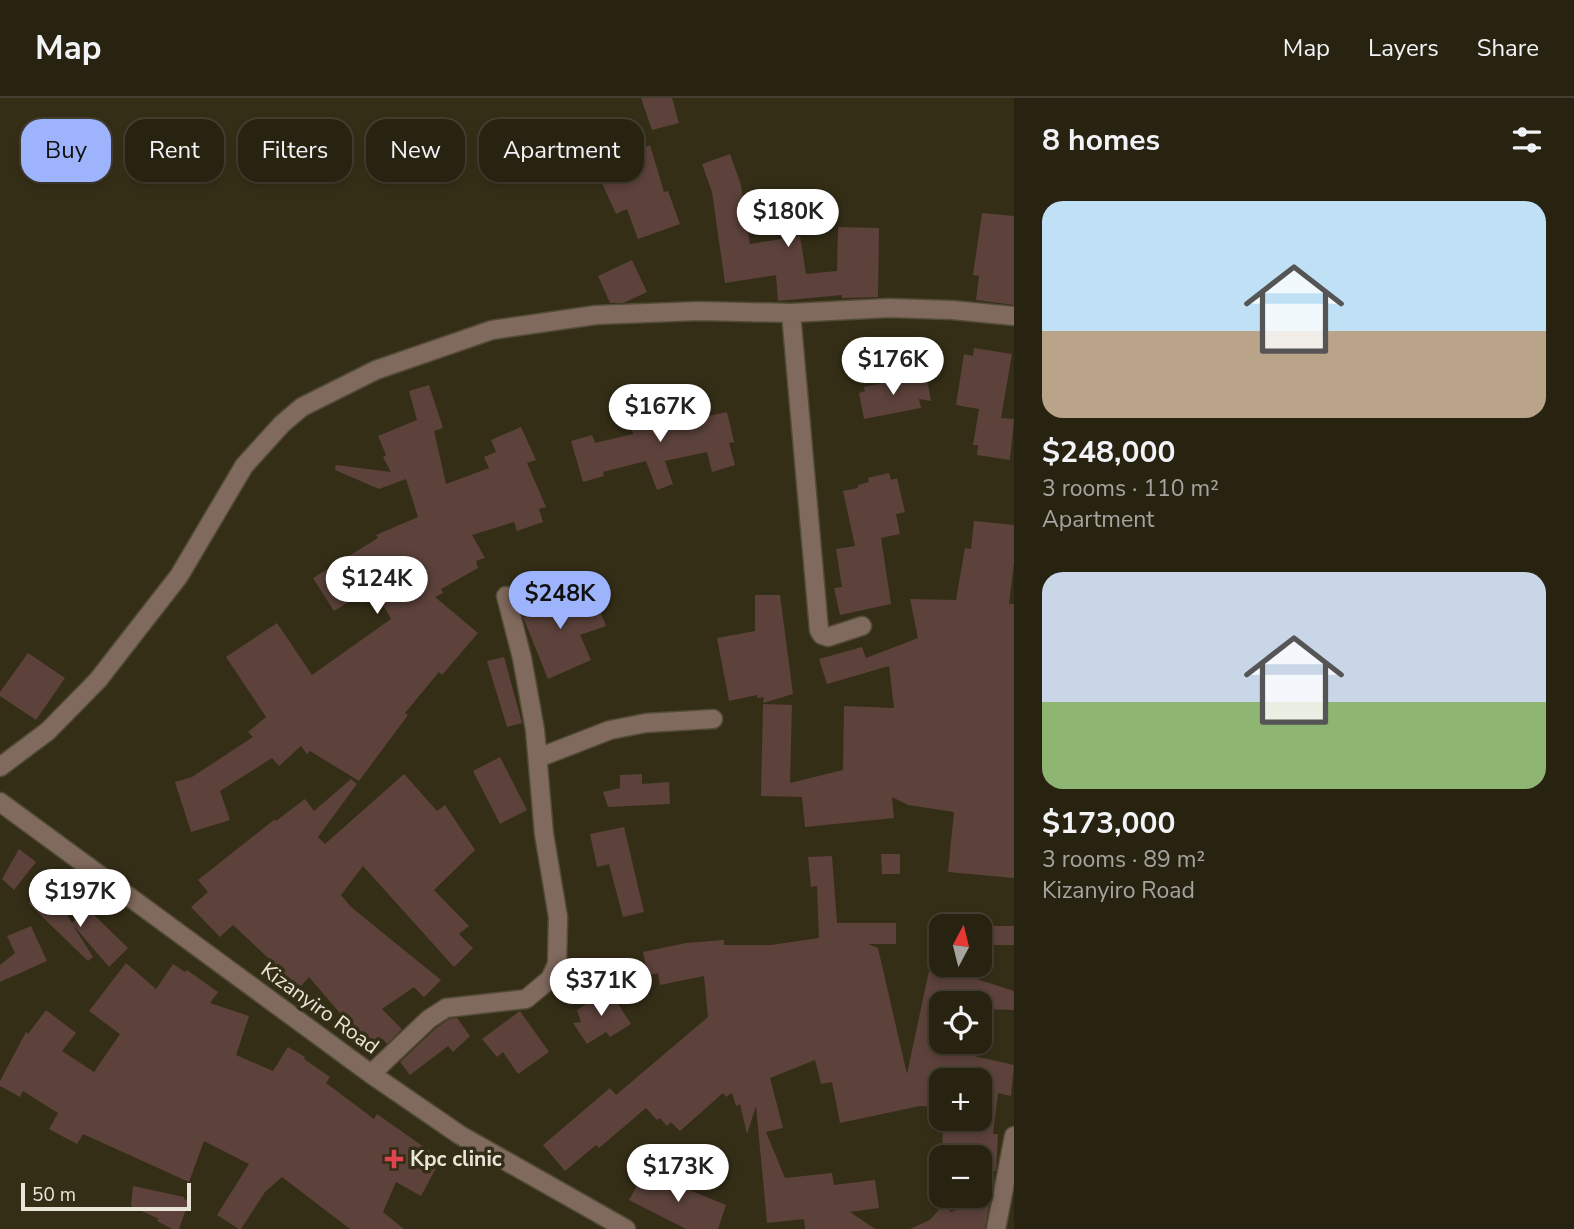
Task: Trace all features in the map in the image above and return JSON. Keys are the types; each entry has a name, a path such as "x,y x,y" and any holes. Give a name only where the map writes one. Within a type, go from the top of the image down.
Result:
{"street":[{"path":"0,767 48,731 98,680 179,576 244,466 282,424 302,407 376,370 492,330 596,315 699,311 791,313 888,308 1014,316"},
{"path":"791,313 819,630 822,635 828,637 862,626"},
{"path":"371,1074 429,1018 446,1008 527,999 550,979 557,964 558,917 544,834 538,758 522,658 506,597"},
{"path":"538,758 610,730 646,723 713,719"},
{"name":"Kizanyiro Road","path":"0,802 371,1074 460,1135 626,1229"},
{"path":"996,1229 1012,1160 1014,1136"}],"building":[{"path":"641,98 672,98 679,123 652,130"},
{"path":"650,145 664,192 668,191 680,224 638,239 627,209 616,214 601,182 644,182 644,148"},
{"path":"730,154 741,185 750,244 800,236 806,274 837,271 838,227 879,228 878,297 842,298 842,295 778,301 776,275 725,283 712,192 702,164"},
{"path":"982,213 1014,216 1014,305 976,300 979,276 973,275"},
{"path":"632,260 647,292 623,303 610,303 598,276"},
{"path":"974,348 1012,354 1001,418 1014,419 1010,460 977,455 978,445 973,445 979,409 956,405 964,354 973,356"},
{"path":"904,378 905,383 927,379 931,401 919,399 921,408 864,419 859,393 865,391 864,387"},
{"path":"429,385 443,428 434,431 446,484 489,468 484,457 496,452 491,440 521,427 536,460 527,463 546,507 539,509 543,522 517,531 514,522 472,535 485,558 476,561 478,568 441,589 443,593 435,597 478,633 442,675 439,672 405,713 408,715 359,781 310,751 307,754 301,746 279,766 272,758 220,791 230,820 191,832 175,782 192,777 253,737 248,732 266,717 226,657 277,623 312,675 391,619 373,587 334,611 313,578 378,538 376,535 418,517 406,479 379,489 335,470 336,465 391,472 383,457 386,455 378,436 417,420 409,391"},
{"path":"700,403 703,417 727,412 734,442 729,443 735,465 712,472 707,452 665,461 673,484 657,490 646,461 603,472 604,476 583,482 571,441 592,435 595,443 633,434 630,421 632,419"},
{"path":"889,473 891,480 897,478 905,512 896,514 900,534 881,538 891,604 840,615 834,588 842,587 836,549 855,546 843,491 858,488 858,485 869,482 868,478"},
{"path":"974,521 1014,525 1014,563 1009,604 1014,604 1014,878 948,872 954,812 908,805 892,797 894,818 805,827 802,797 761,796 763,704 792,705 790,783 843,770 844,706 894,708 889,666 827,684 819,659 862,647 866,658 918,638 910,599 956,600 965,548 971,549"},
{"path":"557,583 570,616 598,606 606,626 580,635 591,660 548,679 523,617 536,613 530,594"},
{"path":"755,595 780,595 793,694 763,703 764,697 757,698 757,695 729,701 717,638 755,631"},
{"path":"28,653 65,678 36,720 0,696 0,692"},
{"path":"504,657 522,723 507,727 487,661"},
{"path":"500,757 527,810 500,824 473,771"},
{"path":"404,774 437,811 445,805 475,850 434,890 469,926 459,934 473,948 454,967 363,866 341,895 351,907 441,980 424,997 414,987 382,1009 402,1029 387,1044 383,1039 374,1048 357,1031 353,1035 341,1023 345,1019 309,977 295,993 274,975 280,969 233,925 220,937 191,907 208,892 198,880 275,819 276,821 305,799 314,811 351,779 357,784 318,837 325,844"},
{"path":"642,774 642,784 669,782 670,804 608,807 603,792 620,788 620,775"},
{"path":"624,827 644,912 623,917 609,864 597,867 590,834"},
{"path":"19,849 36,862 14,890 2,879"},
{"path":"881,854 900,854 900,874 882,874"},
{"path":"832,856 837,923 896,923 896,944 868,944 878,948 907,1074 929,971 929,977 970,977 1014,991 1014,1010 992,1009 992,991 929,991 929,1054 974,1054 1014,1065 1011,1096 998,1093 993,1134 998,1134 996,1171 992,1171 992,1145 942,1145 943,1131 992,1131 992,1068 929,1068 929,1106 840,1123 832,1082 821,1084 815,1060 770,1078 783,1128 766,1132 785,1178 832,1173 834,1185 875,1180 879,1208 850,1212 875,1229 805,1229 804,1219 767,1223 756,1106 747,1134 740,1104 736,1106 732,1093 726,1097 723,1093 680,1131 671,1122 667,1126 660,1118 657,1120 646,1108 599,1148 596,1145 565,1171 543,1145 610,1088 616,1095 708,1017 704,976 660,985 658,973 648,976 643,952 686,943 724,940 724,945 771,945 819,938 817,886 811,887 808,857"},
{"path":"52,889 72,923 87,908 128,948 109,967 73,925 93,957 88,961 28,903"},
{"path":"31,926 47,961 0,982 0,965 15,953 7,936"},
{"path":"992,926 1014,926 1014,945 992,945"},
{"path":"126,963 156,989 173,964 185,972 187,970 218,992 210,1003 249,1016 236,1055 273,1071 288,1047 330,1077 326,1083 374,1119 377,1114 441,1159 421,1196 396,1182 383,1212 404,1229 350,1229 282,1177 265,1192 239,1229 217,1215 249,1164 204,1141 189,1182 83,1134 77,1144 49,1129 58,1113 23,1091 20,1097 0,1086 0,1081 26,1032 28,1034 46,1010 76,1033 62,1051 94,1072 120,1034 89,1011"},
{"path":"609,990 631,1024 610,1037 606,1032 587,1044 573,1023 581,1022 577,1010"},
{"path":"520,1011 549,1052 518,1074 503,1052 497,1057 482,1039"},
{"path":"457,1018 470,1036 453,1052 448,1046 410,1075 400,1062 436,1028 449,1019"},
{"path":"643,1175 657,1183 660,1178 726,1205 718,1229 686,1229 629,1200"},
{"path":"133,1186 184,1197 189,1201 179,1229 172,1229 157,1221 159,1219 131,1206"},
{"path":"940,1208 946,1208 951,1212 961,1208 989,1208 985,1229 910,1229 930,1220"}],"place":[{"name":"Kpc clinic","path":"394,1159"}]}
